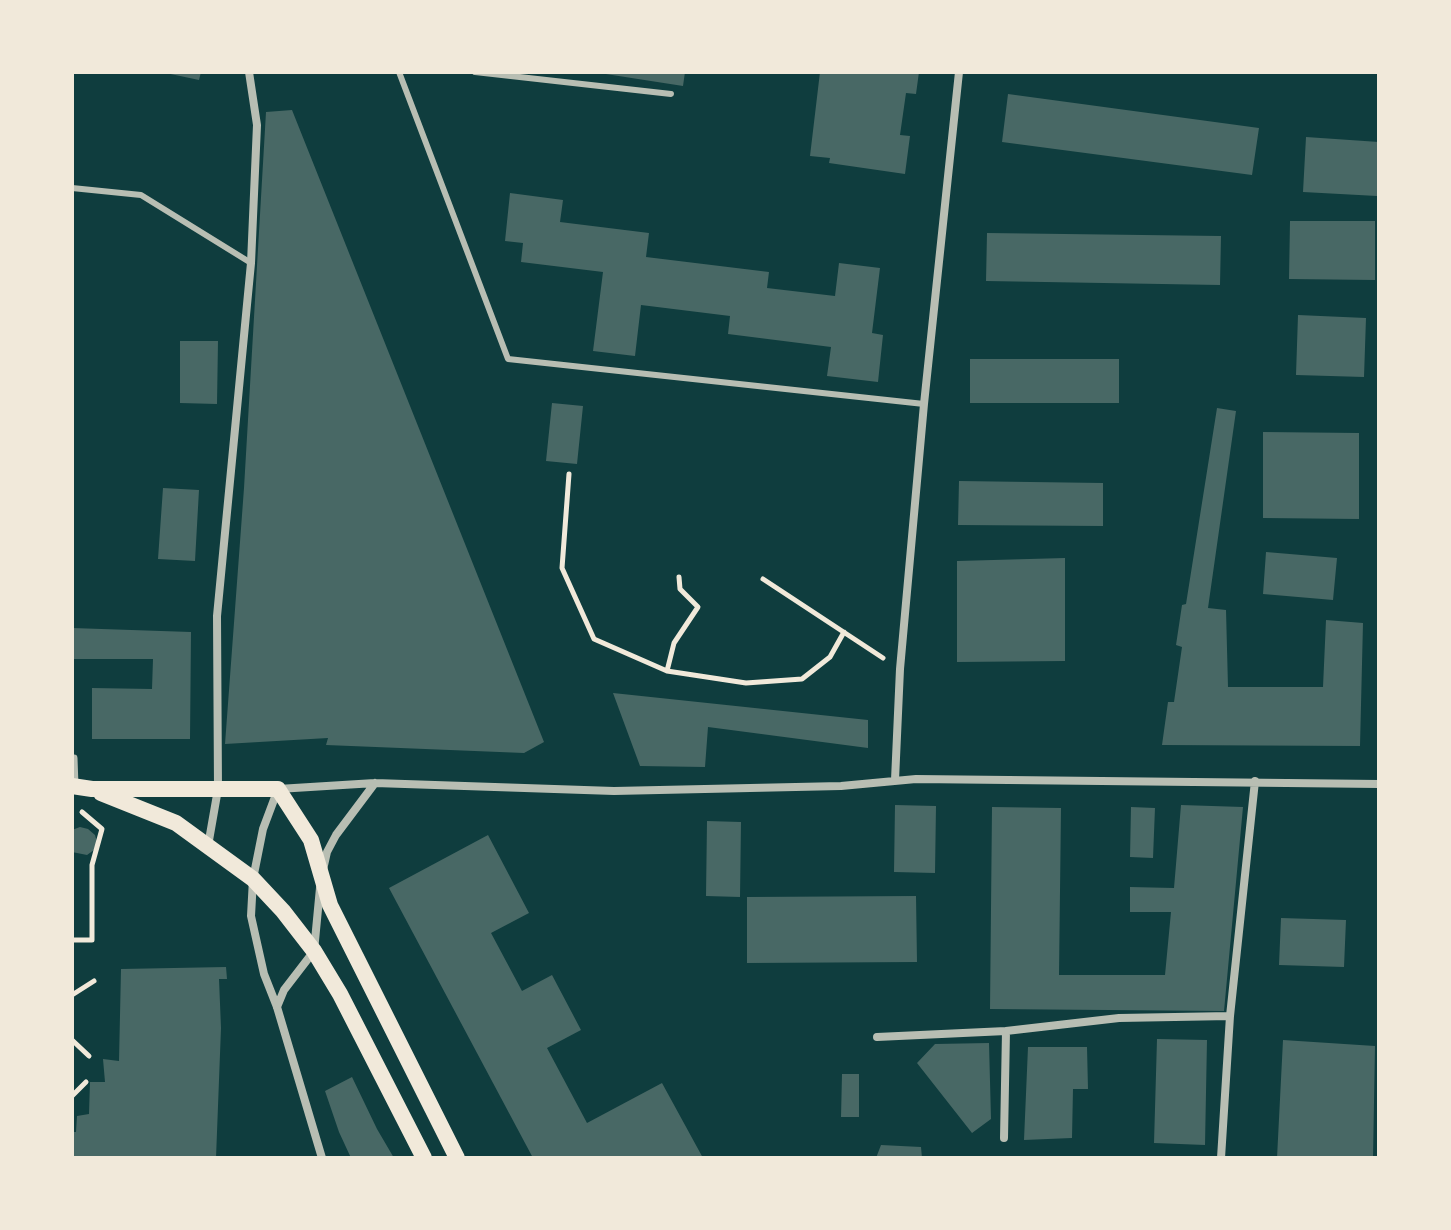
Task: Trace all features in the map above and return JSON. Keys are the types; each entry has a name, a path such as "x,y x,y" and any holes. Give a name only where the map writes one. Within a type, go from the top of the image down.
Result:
{"main road":[{"path":"80,787 278,789 311,840 330,905 457,1158"},
{"path":"80,787 176,823 253,879 283,911 314,951 340,994 424,1158"}],"street":[{"path":"208,846 218,789 217,616 251,263 257,125 249,72"},
{"path":"895,780 900,669 959,72"},
{"path":"74,758 80,787"},
{"path":"322,1158 277,1007 264,974 251,916 253,879 263,829 278,789 375,783 614,791 841,786 895,780 1379,784"},
{"path":"1221,1158 1230,1016 1255,781"},
{"path":"277,1007 284,990 314,951 321,877 327,852 375,783"},
{"path":"877,1037 1006,1031 1119,1018 1230,1016"},
{"path":"1004,1138 1006,1031"}],"lane":[{"path":"399,72 508,359 924,404"},
{"path":"475,72 671,94"},
{"path":"72,188 141,195 251,263"}],"path":[{"path":"569,474 562,568 594,639 667,671 746,683 802,679 830,657 844,632"},
{"path":"667,671 674,643 698,607 680,589 679,577"},
{"path":"763,579 900,669"},
{"path":"72,940 92,940 92,865 102,829 75,806"},
{"path":"72,995 94,981"},
{"path":"72,1040 89,1056"},
{"path":"72,1096 86,1082"}],"building":[{"path":"161,72 201,72 199,80"},
{"path":"593,72 685,72 683,86"},
{"path":"820,72 919,72 916,94 906,93 900,135 910,136 905,174 829,163 830,158 810,156"},
{"path":"1008,94 1259,128 1252,175 1002,142"},
{"path":"292,110 544,742 524,753 326,745 328,738 225,744 266,112"},
{"path":"1306,137 1379,142 1377,196 1303,192"},
{"path":"510,193 563,200 560,222 649,233 646,257 769,272 767,288 835,296 839,263 880,268 872,333 883,335 878,382 827,376 831,347 728,334 730,316 641,305 635,356 593,351 603,272 521,262 523,243 505,241"},
{"path":"1290,221 1375,221 1375,280 1289,279"},
{"path":"987,233 1221,236 1220,285 986,281"},
{"path":"1298,315 1366,318 1364,377 1296,375"},
{"path":"180,341 218,341 217,404 180,403"},
{"path":"970,359 1119,359 1119,403 970,403"},
{"path":"552,403 583,406 577,464 546,461"},
{"path":"1217,408 1236,411 1208,608 1226,610 1228,687 1323,687 1326,620 1363,623 1360,746 1162,745 1168,702 1174,702 1182,647 1176,645 1182,605 1186,604"},
{"path":"1263,432 1359,433 1359,519 1263,518"},
{"path":"959,481 1103,483 1103,526 958,525"},
{"path":"163,488 199,490 195,561 158,559"},
{"path":"1266,552 1337,558 1333,600 1263,594"},
{"path":"1065,558 1065,661 957,662 957,561"},
{"path":"72,628 191,632 190,739 92,739 92,688 152,689 153,659 72,659"},
{"path":"613,693 868,720 868,748 708,727 705,767 640,766"},
{"path":"895,805 936,806 935,873 894,872"},
{"path":"1181,805 1243,807 1224,1011 990,1009 992,807 1061,808 1059,975 1165,975 1171,912 1130,912 1130,887 1174,888"},
{"path":"1131,807 1155,808 1153,858 1130,857"},
{"path":"707,821 741,822 740,897 706,896"},
{"path":"80,827 95,835 97,842 94,850 87,855 72,852 72,830"},
{"path":"488,835 529,913 491,933 522,991 552,975 581,1030 547,1048 587,1123 662,1083 703,1158 533,1158 389,888"},
{"path":"916,896 917,962 747,963 747,897"},
{"path":"1281,918 1346,920 1344,967 1279,965"},
{"path":"226,967 227,979 219,979 221,1028 216,1158 72,1158 72,1132 76,1132 77,1116 89,1114 90,1082 105,1082 103,1059 119,1061 121,969"},
{"path":"1157,1039 1207,1040 1205,1145 1154,1143"},
{"path":"1283,1040 1375,1046 1373,1158 1277,1158"},
{"path":"989,1043 991,1119 972,1133 917,1063 935,1044"},
{"path":"1028,1047 1087,1047 1088,1089 1073,1089 1072,1138 1024,1140"},
{"path":"842,1074 859,1074 859,1117 841,1117"},
{"path":"352,1077 394,1158 351,1158 325,1091"},
{"path":"881,1145 921,1147 922,1158 876,1158"}]}
